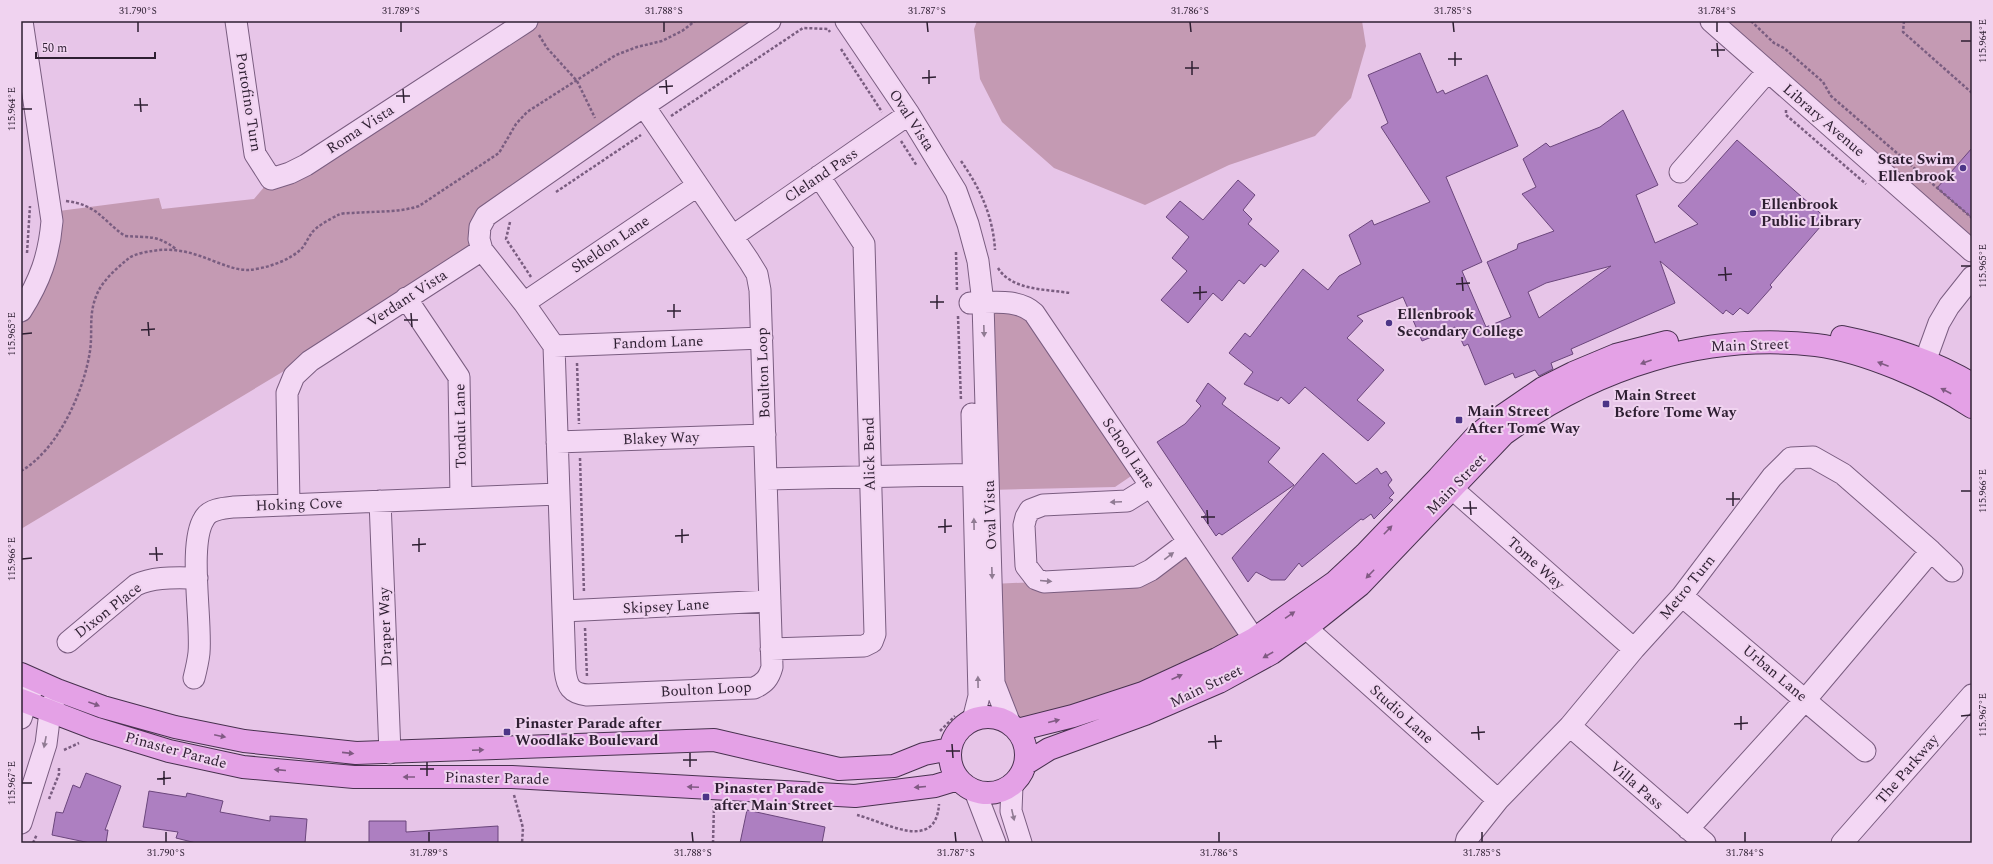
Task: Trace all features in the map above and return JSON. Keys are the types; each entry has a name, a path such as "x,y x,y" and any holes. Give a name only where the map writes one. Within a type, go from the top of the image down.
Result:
{"main road":[{"name":"Main Street","path":"1025,764 1049,749 1145,714 1219,682 1272,652 1306,628 1360,585 1446,482 1477,434 1543,388 1590,365 1643,347 1720,333 1814,334 1837,336 1876,344 1922,370 1972,407"},
{"name":"Main Street","path":"1922,370 1940,367 1972,384"},
{"name":"Main Street","path":"1013,727 1073,716 1143,692 1217,659 1254,639 1335,582 1446,482"},
{"name":"Pinaster Parade","path":"29,677 57,690 103,707 175,727 244,741 356,754 714,740 839,769 894,766 928,754 950,749"},
{"name":"Pinaster Parade","path":"23,707 50,712 170,751 243,767 354,777 512,777 855,796 935,786 966,785"},
{"path":"965,717 993,717 1013,727 1023,740 1026,752 1025,764 1020,776 1012,785 1000,792 988,794 966,785 953,770 950,760 950,749 954,737 962,727 965,717"}],"street":[{"path":"21,311 39,280 46,259 52,221 40,202 22,21"},
{"name":"Portofino Turn","path":"236,21 255,154 271,179"},
{"path":"554,346 524,303 482,250 480,227 486,216 603,134 770,21"},
{"name":"Library Avenue","path":"1711,21 1972,251"},
{"name":"Roma Vista","path":"271,179 290,173 306,164 533,28"},
{"name":"Oval Vista","path":"839,28 909,114 956,191 968,224 978,261 967,302 981,474 994,683 1013,727"},
{"path":"1680,172 1768,71"},
{"name":"Boulton Loop","path":"554,346 566,680 570,688 577,694 587,695 754,688 762,684 770,677 772,667 760,290 756,274 644,106"},
{"name":"Cleland Pass","path":"732,236 909,114"},
{"name":"Alick Bend","path":"771,649 864,646 872,642 875,634 869,477 864,244 819,176"},
{"name":"Sheldon Lane","path":"524,303 697,186"},
{"name":"Verdant Vista","path":"288,505 288,393 294,376 310,361 482,250"},
{"path":"1922,370 1939,323 1949,306 1972,277"},
{"name":"Tondut Lane","path":"406,298 459,377 461,498"},
{"name":"School Lane","path":"967,302 1016,303 1026,306 1034,313 1254,639"},
{"name":"Fandom Lane","path":"554,346 762,338"},
{"name":"Blakey Way","path":"557,442 765,435"},
{"name":"Metro Turn","path":"1466,843 1498,800 1570,726 1634,649 1682,596 1772,477 1791,458 1813,457 1843,474 1952,570"},
{"path":"766,479 981,474"},
{"name":"Oval Vista","path":"965,717 979,696 981,474"},
{"name":"Tome Way","path":"1446,482 1634,649"},
{"path":"1151,486 1126,501 1044,505 1030,510 1024,525 1026,566 1030,574 1036,579 1044,582 1137,577 1151,570 1188,542"},
{"name":"Hoking Cove","path":"194,678 199,653 197,547 199,529 204,517 213,511 224,508 559,494"},
{"name":"Draper Way","path":"380,501 390,753"},
{"path":"1688,829 1806,699 1931,551"},
{"name":"Dixon Place","path":"68,642 136,585 145,581 160,578 197,578"},
{"name":"Urban Lane","path":"1682,596 1866,751"},
{"name":"Skipsey Lane","path":"563,610 770,601"},
{"name":"Studio Lane","path":"1306,628 1498,800"},
{"path":"23,707 29,677"},
{"path":"30,826 46,744 50,712 57,690"},
{"name":"The Parkway","path":"1842,843 1972,695"},
{"name":"Villa Pass","path":"1570,726 1704,843"},
{"path":"966,785 995,843"},
{"path":"1012,785 1011,811 1021,843"}],"path":[{"path":"21,471 28,467 49,447 78,396 90,351 90,314 97,293 112,273 131,257 159,250 176,249 192,253 235,269 248,270 266,268 282,261 303,247 311,232 339,214 406,210 419,206 499,153 516,124 527,112 616,55 637,47 662,41 682,31 695,21"},
{"path":"1751,21 1774,43 1784,48 1823,82 1830,96 1972,218"},
{"path":"1904,21 1903,32 1972,93"},
{"path":"533,28 547,48 577,81 603,134"},
{"path":"554,193 803,28 839,28"},
{"path":"840,48 920,170"},
{"path":"26,259 40,202 68,201 82,205 97,211 125,236 153,236 165,241 176,249"},
{"path":"516,218 509,222 506,239 541,291"},
{"path":"956,247 967,302 961,404"},
{"path":"577,345 587,695"},
{"path":"928,754 926,743 942,730 965,717"},
{"path":"61,754 65,749 72,745 84,744"},
{"path":"49,801 59,774 59,763"},
{"path":"853,815 900,830 924,831 933,824 938,814 939,801 935,786"},
{"path":"713,843 715,788"},
{"path":"519,792 513,792 523,828 522,843"},
{"path":"30,826 34,843"}],"shaded area":[{"path":"527,21 770,21 486,216 479,239 414,293 21,529 21,311 51,212 159,198 162,209 254,199 271,179"},
{"path":"977,21 1362,21 1366,46 1351,98 1315,136 1229,165 1145,205 1054,168 1002,122 980,79 974,29"},
{"path":"1711,21 1972,21 1972,251"},
{"path":"983,303 1016,303 1140,470 1115,487 989,490"},
{"path":"1188,542 1254,639 1017,730 1002,706 992,584 1128,578"}],"building":[{"path":"1420,53 1437,93 1443,90 1445,94 1487,75 1518,146 1446,177 1482,262 1462,271 1486,327 1511,317 1487,262 1517,249 1518,244 1554,231 1522,194 1536,187 1523,159 1546,143 1550,147 1600,127 1623,110 1658,185 1636,195 1655,243 1698,224 1678,206 1737,140 1827,219 1770,285 1772,287 1748,314 1740,308 1733,315 1726,310 1723,314 1660,261 1675,303 1571,349 1573,354 1551,363 1553,369 1539,376 1535,370 1515,378 1513,373 1485,385 1468,344 1464,346 1455,327 1422,341 1403,297 1357,316 1363,321 1347,338 1384,370 1357,400 1385,423 1368,441 1305,387 1289,404 1281,397 1278,401 1244,384 1253,372 1229,353 1245,333 1250,337 1303,269 1328,290 1339,276 1361,264 1349,235 1372,220 1374,225 1430,202 1381,127 1388,123 1368,75","holes":["1611,266 1539,318 1528,292 1546,283"]},
{"name":"State Swim Ellenbrook","path":"1972,148 1972,218 1937,188"},
{"path":"1238,180 1255,195 1243,210 1252,219 1248,224 1279,251 1265,267 1261,264 1244,284 1239,280 1222,301 1213,293 1188,323 1161,300 1187,271 1172,258 1189,237 1166,217 1180,201 1203,220"},
{"path":"1208,383 1226,398 1222,404 1280,448 1268,462 1294,485 1222,535 1219,533 1216,536 1203,517 1206,515 1157,442 1185,424 1201,406 1196,401"},
{"path":"1323,453 1356,484 1377,468 1381,474 1386,471 1392,480 1388,485 1394,493 1389,498 1393,500 1374,519 1371,514 1363,520 1361,519 1302,567 1299,563 1285,580 1271,580 1256,572 1248,582 1232,558"},
{"path":"86,773 121,786 105,830 108,830 106,843 90,843 52,835 56,812 63,813 73,785 80,788"},
{"path":"149,791 186,797 187,793 223,801 220,812 270,821 270,816 307,819 305,843 196,843 176,838 178,832 143,827"},
{"path":"747,810 825,827 822,843 740,843"},
{"path":"369,821 406,821 406,832 498,826 498,843 369,843"}],"place":[{"name":"State Swim Ellenbrook","path":"1963,168"},
{"name":"Ellenbrook Public Library","path":"1753,213"},
{"name":"Ellenbrook Secondary College","path":"1389,323"},
{"name":"Main Street Before Tome Way","path":"1606,404"},
{"name":"Main Street After Tome Way","path":"1459,420"},
{"name":"Pinaster Parade after Woodlake Boulevard","path":"507,732"},
{"name":"Pinaster Parade after Main Street","path":"706,797"}]}
